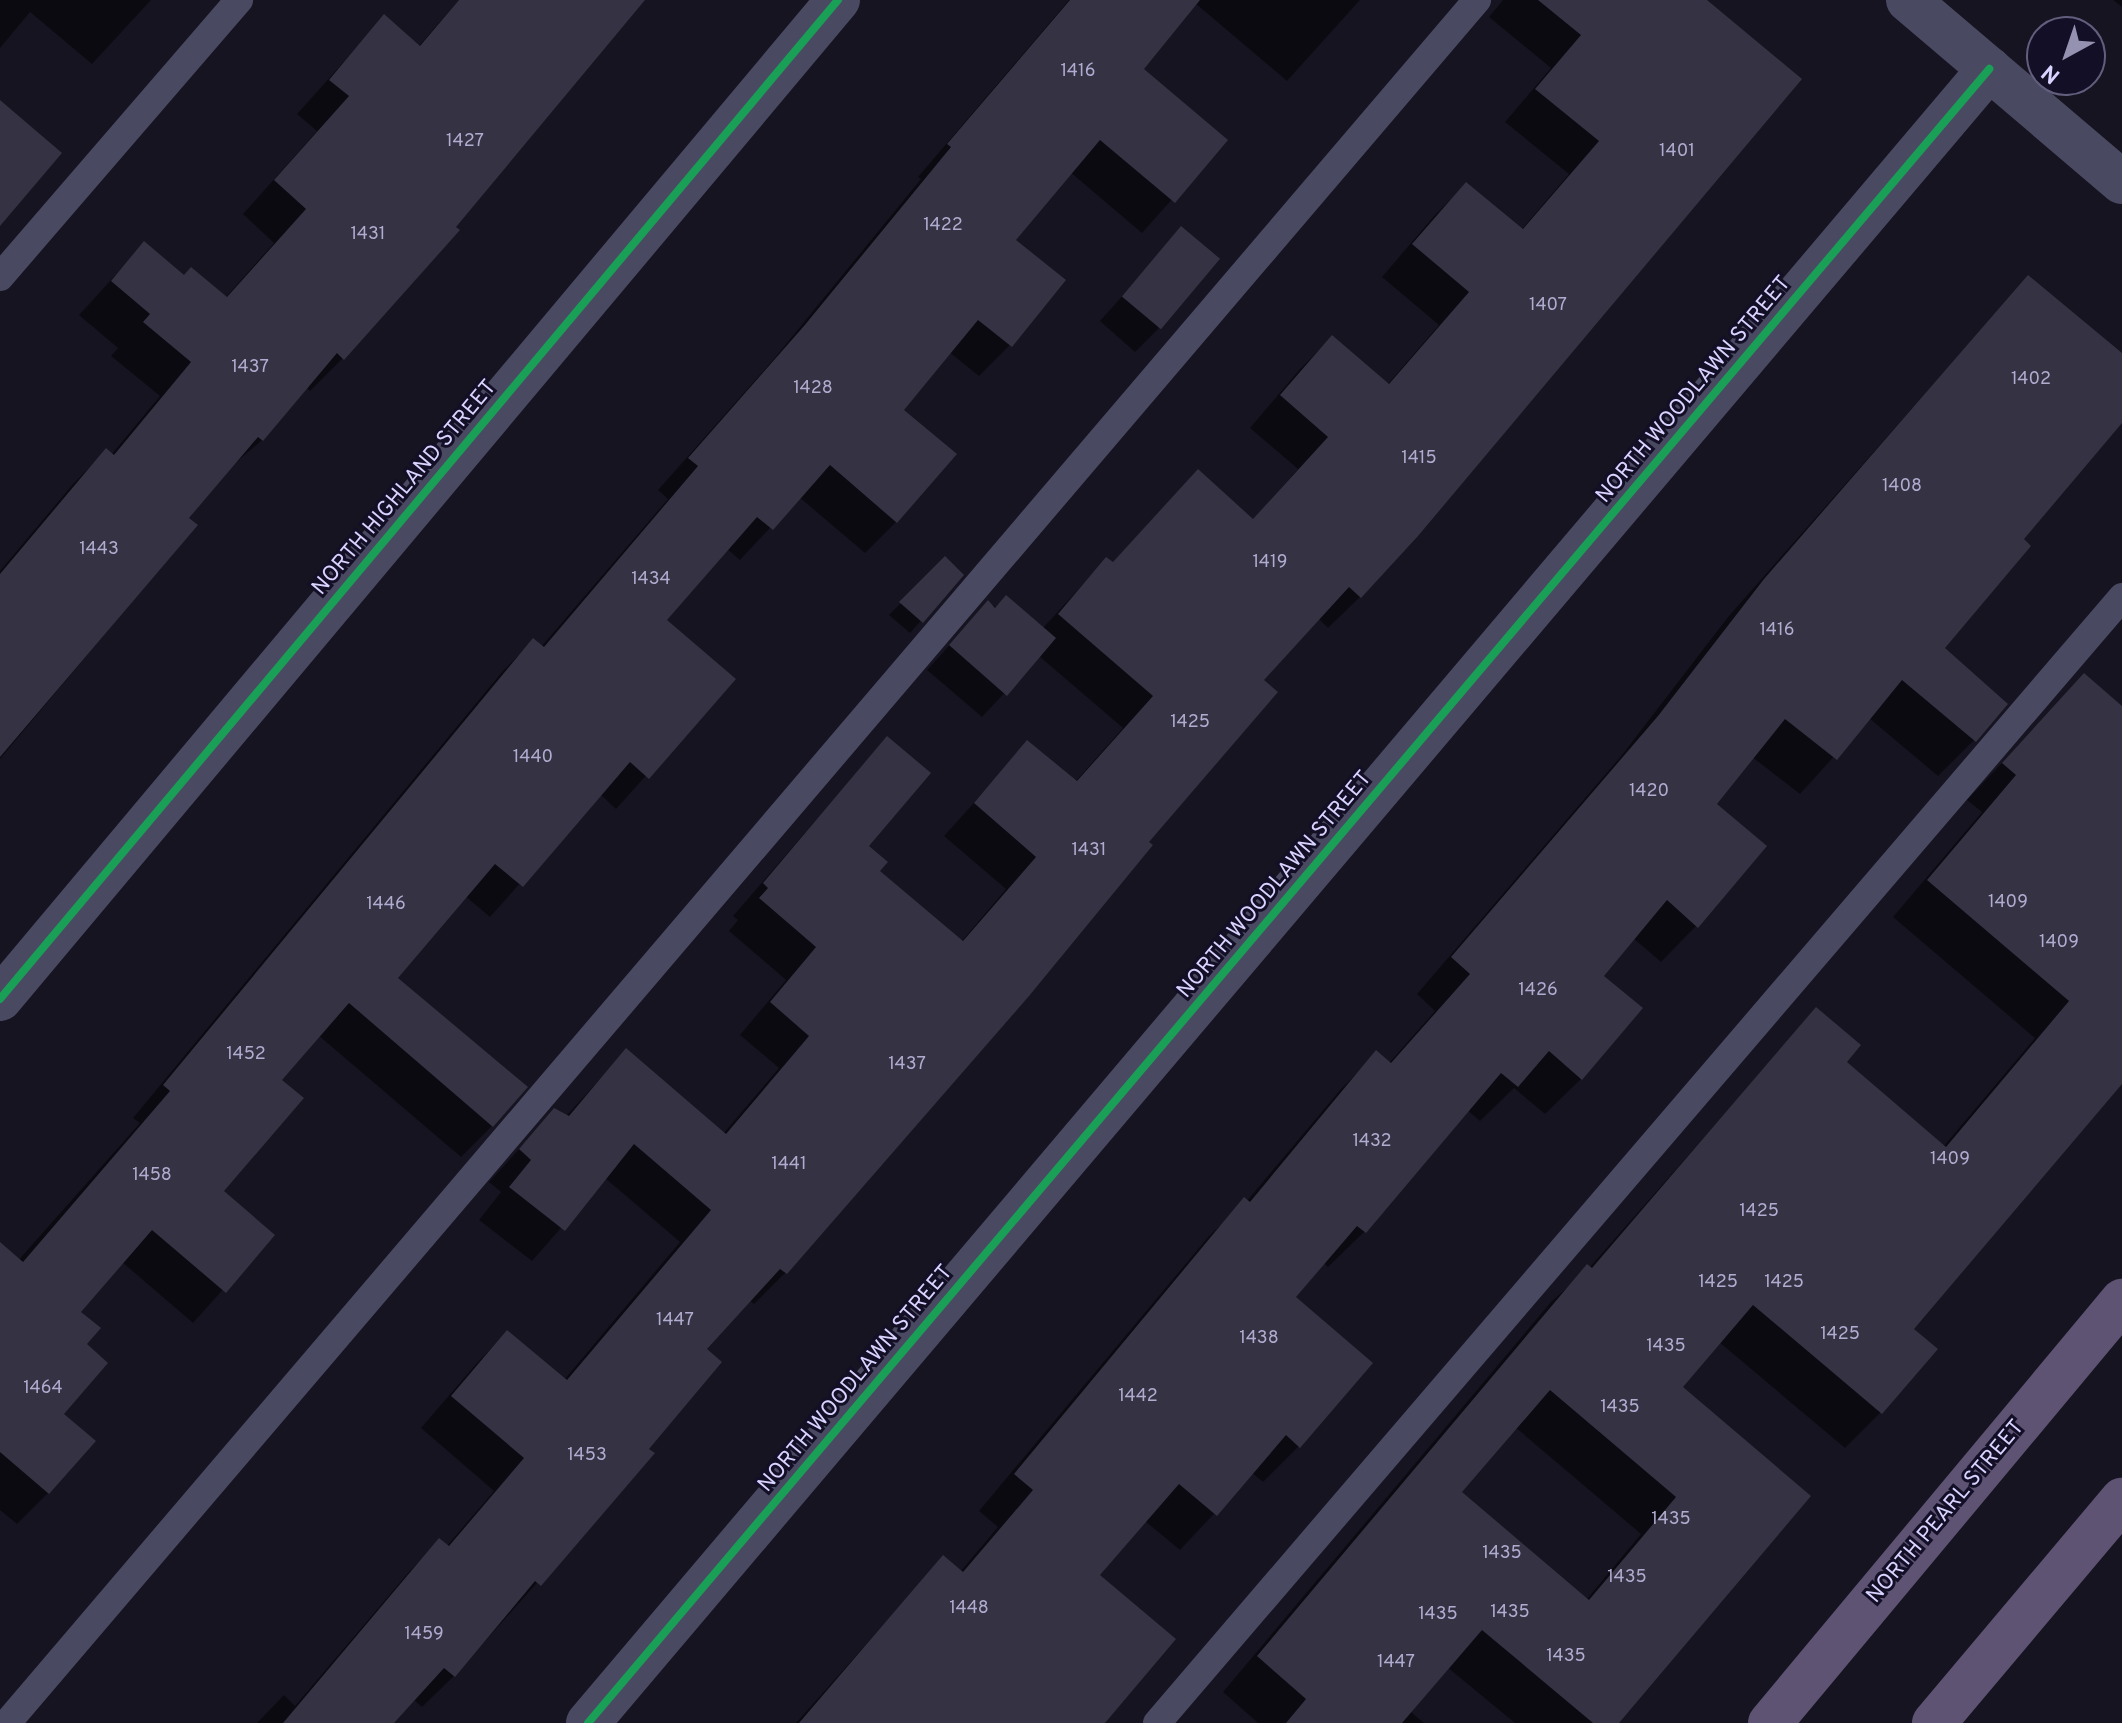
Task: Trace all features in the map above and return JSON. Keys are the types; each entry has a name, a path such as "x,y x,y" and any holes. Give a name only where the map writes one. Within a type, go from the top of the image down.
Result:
{"main road":[{"name":"NORTH PEARL STREET","path":"1770,1723 2122,1301"},
{"path":"1934,1723 2122,1500"}],"street":[{"name":"NORTH HIGHLAND STREET","path":"0,999 838,0"},
{"path":"1908,0 2122,182"},
{"name":"NORTH WOODLAWN STREET","path":"588,1723 1989,69"}],"lane":[{"path":"0,277 239,0"},
{"path":"7,1723 1477,0"},
{"path":"1157,1723 2122,597"}],"building":[{"path":"459,0 645,0 456,227 460,230 344,360 337,353 263,441 258,437 189,518 198,525 0,757 0,574 106,448 114,455 191,362 143,322 150,314 111,281 144,241 184,275 191,267 227,297 306,209 274,180 349,96 329,80 384,14 420,46"},
{"path":"1070,0 1200,0 1144,69 1228,140 1175,203 1100,140 1016,240 1066,280 1012,347 978,320 904,410 957,454 897,523 830,465 773,530 757,517 667,620 736,679 649,779 630,762 523,887 495,864 398,978 528,1087 493,1127 349,1003 282,1080 304,1098 224,1191 275,1235 226,1293 152,1230 81,1312 101,1328 87,1344 108,1363 64,1414 96,1441 49,1494 0,1452 0,1242 23,1262 170,1091 163,1085 533,638 544,647 698,466 688,458 804,326 951,147 947,144"},
{"path":"1538,0 1707,0 1802,79 1418,536 1361,598 1349,587 1264,680 1278,692 1149,842 1153,845 1029,996 787,1274 780,1269 707,1349 722,1362 649,1449 655,1453 541,1586 535,1581 455,1677 444,1668 394,1723 283,1723 439,1538 449,1546 524,1458 451,1396 507,1330 567,1380 711,1210 634,1144 565,1231 509,1187 531,1160 519,1149 554,1108 569,1116 626,1048 726,1134 809,1036 770,1002 816,947 759,898 768,888 763,883 887,736 931,773 869,846 888,862 880,871 963,941 1036,857 974,803 1027,740 1077,781 1153,696 1058,614 1106,557 1113,562 1198,469 1253,519 1328,437 1280,395 1332,335 1389,384 1469,292 1412,244 1466,182 1523,229 1599,141 1535,89 1581,35"},
{"path":"0,100 62,153 0,226"},
{"path":"1181,226 1220,259 1161,329 1122,296"},
{"path":"2028,275 2122,353 2122,423 2024,539 2031,546 1945,648 2008,704 1976,742 1902,680 1837,760 1785,719 1717,804 1767,846 1698,928 1667,900 1604,976 1643,1008 1582,1080 1549,1051 1518,1087 1501,1073 1366,1233 1357,1226 1296,1297 1373,1363 1300,1448 1286,1435 1217,1516 1179,1484 1100,1575 1176,1639 1105,1723 799,1723 943,1555 963,1572 1033,1490 1014,1474 1244,1197 1250,1202 1376,1050 1391,1063 1470,974 1451,957 1658,716 1764,579"},
{"path":"945,556 964,575 923,623 899,602"},
{"path":"1006,595 1056,638 1007,696 949,645 988,600 995,608"},
{"path":"2084,673 2122,706 2122,1084 1914,1329 1938,1349 1882,1414 1753,1305 1683,1387 1811,1496 1619,1723 1593,1723 1482,1630 1402,1723 1286,1723 1306,1699 1257,1656 1587,1264 1592,1268 1816,1007 1861,1045 1847,1062 1946,1147 2069,1001 1927,880 2016,775 2002,763","holes":["1550,1390 1676,1497 1589,1600 1462,1492"]}],"cycle path":[{"path":"0,999 838,0"},
{"path":"588,1723 1989,69"}]}
